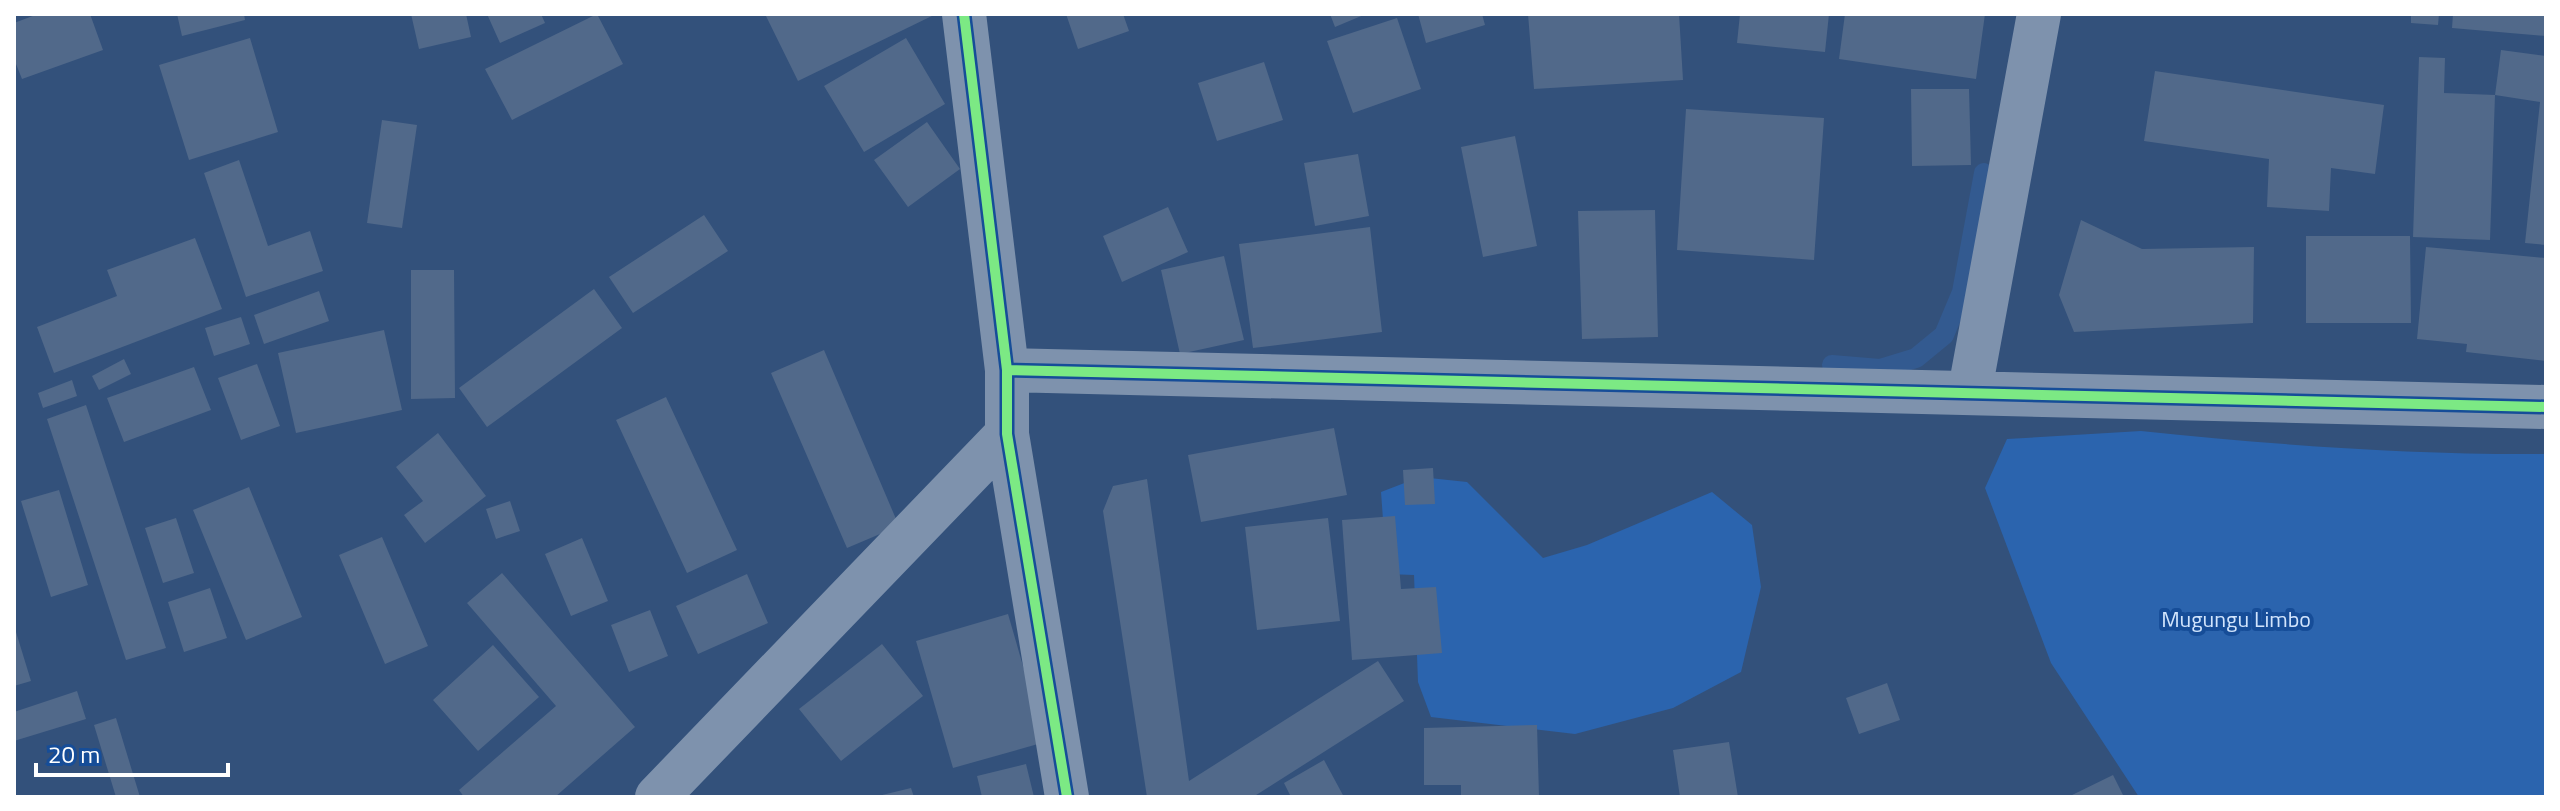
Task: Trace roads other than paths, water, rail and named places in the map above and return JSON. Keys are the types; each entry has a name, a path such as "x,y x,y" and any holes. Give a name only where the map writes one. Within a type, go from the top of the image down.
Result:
{"street":[{"path":"964,14 1007,370 1007,434 1067,797"},
{"path":"1970,390 2039,14"},
{"path":"1007,370 1970,390 2546,407"},
{"path":"657,797 1007,434"}],"waterway":[{"path":"1832,365 1880,369 1916,358 1944,335 1962,292 1984,173"}],"park label":[{"name":"Mugungu Limbo","path":"2236,619"}]}
